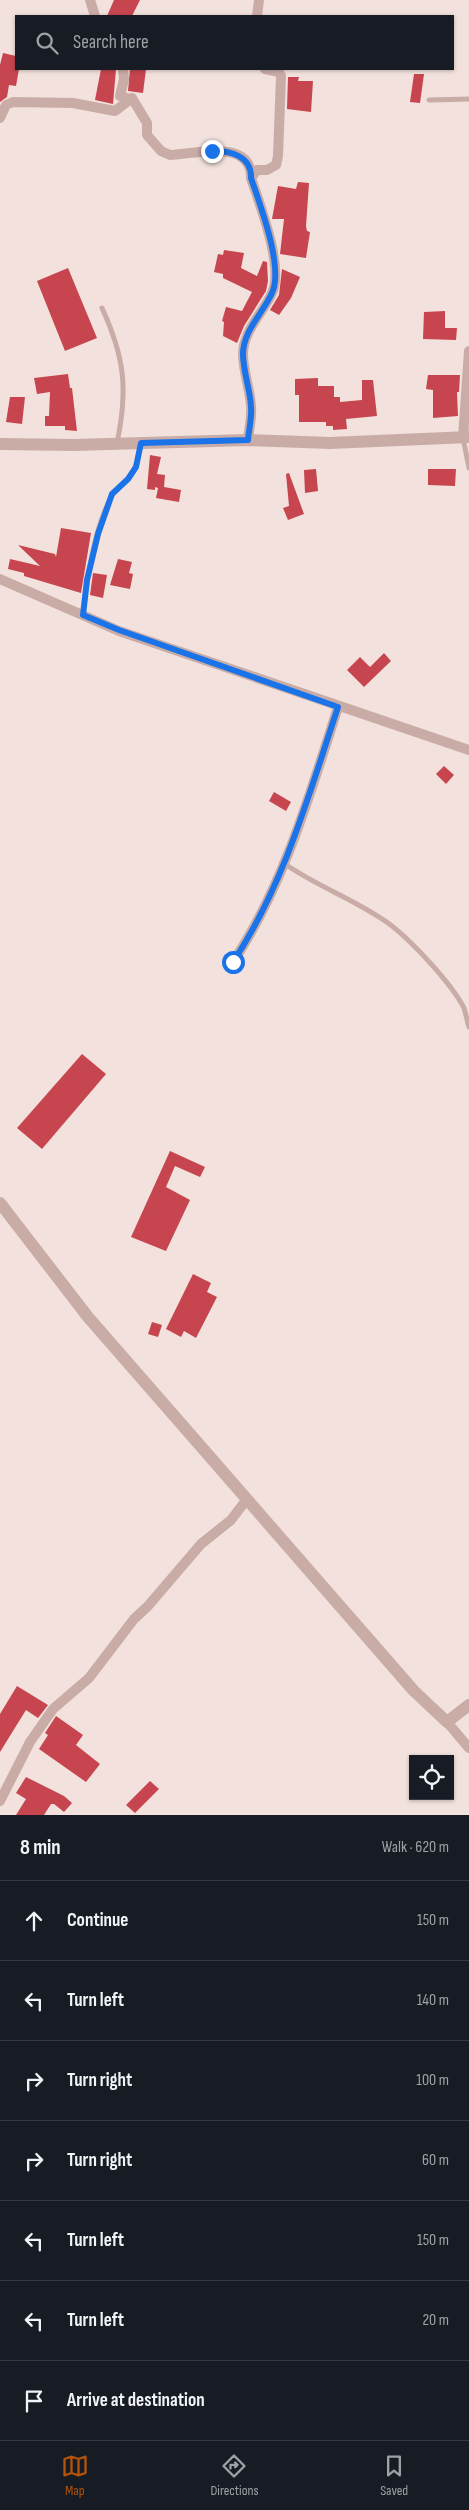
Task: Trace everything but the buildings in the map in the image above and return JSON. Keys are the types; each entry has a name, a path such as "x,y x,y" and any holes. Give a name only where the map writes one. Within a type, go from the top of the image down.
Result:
{"street":[{"path":"90,0 95,15"},
{"path":"257,15 259,0"},
{"path":"123,70 124,78 120,96 127,98 128,101"},
{"path":"251,178 257,170 267,170 276,165 278,156 281,76 278,72 269,70"},
{"path":"0,118 6,105 13,102 73,102 115,111 132,98 148,123 147,135 161,151 170,155 228,150 247,163 252,170 251,178 270,237 276,278 273,291 247,334 244,346 243,355 251,406 248,440"},
{"path":"0,444 117,444 248,440 330,444 466,438 469,351"},
{"path":"0,579 119,630 338,707 469,750"},
{"path":"233,962 255,929 285,864 338,707"},
{"path":"0,1203 88,1317 397,1673 447,1722 469,1748"},
{"path":"0,1801 30,1742 53,1709 89,1678 134,1619 148,1606 200,1544 231,1520 247,1499"},
{"path":"447,1722 469,1705"}],"lane":[{"path":"429,100 469,99"},
{"path":"102,308 121,359 124,407 117,444"},
{"path":"466,438 469,468"},
{"path":"83,615 87,580 98,534 112,494 128,479 136,467 141,443"},
{"path":"285,864 309,881 365,909 389,924 440,976 464,1008 469,1027"}],"route":[{"path":"212,151 228,150 247,163 252,170 251,178 270,237 276,278 273,291 247,334 244,346 243,355 251,406 248,440 141,443 136,467 128,479 112,494 98,534 87,580 83,615 119,630 338,707 285,864 255,929 233,962"}]}
